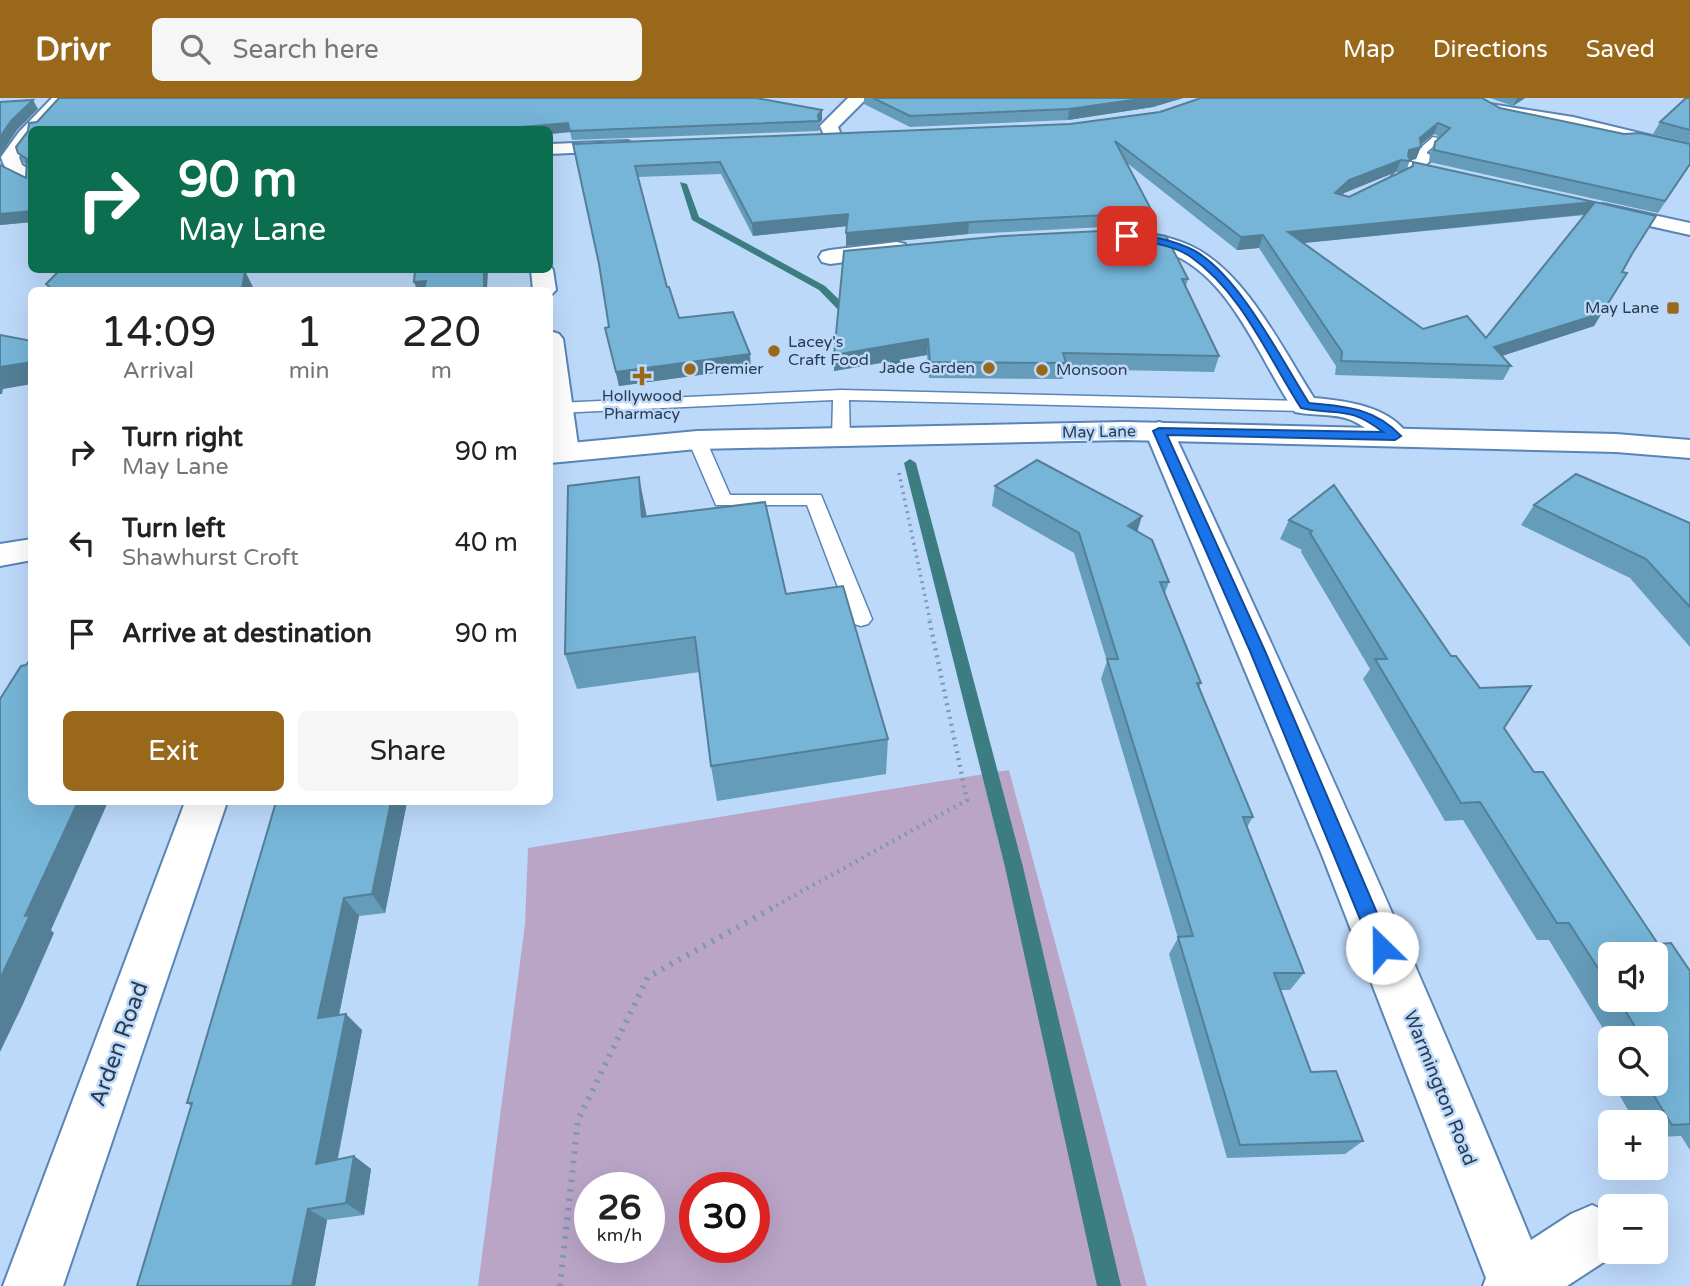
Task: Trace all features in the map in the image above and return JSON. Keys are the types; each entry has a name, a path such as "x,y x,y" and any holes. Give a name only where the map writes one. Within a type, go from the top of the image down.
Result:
{"street":[{"path":"36,102 81,98"},
{"path":"833,138 829,125 859,98"},
{"path":"1483,98 1476,101 1502,112 1573,122 1690,150"},
{"path":"34,126 61,99"},
{"path":"28,132 10,157 13,168 28,177"},
{"path":"553,149 644,145"},
{"path":"1408,170 1440,173"},
{"path":"10,186 28,181"},
{"path":"1585,205 1690,229"},
{"path":"1093,237 1127,236 1153,239 1193,253 1238,298 1305,406 1353,410 1368,415 1395,436"},
{"path":"831,257 920,246"},
{"path":"553,369 557,408 557,453"},
{"name":"May Lane","path":"557,453 697,440 1159,431 1616,443 1690,449"},
{"name":"Warmington Road","path":"1159,431 1258,651 1460,1134 1516,1284 1592,1235"},
{"path":"0,555 28,550"},
{"name":"Arden Road","path":"33,1286 205,805"}],"lane":[{"path":"1408,170 1422,150 1437,139"},
{"path":"841,395 841,439"},
{"path":"557,408 841,395 989,401 1305,406"},
{"path":"697,440 723,501 814,499 861,619"}],"path":[{"path":"561,1286 578,1120 648,977 967,800 892,437"}],"shaded area":[{"path":"1009,770 1147,1286 478,1286 525,924 528,848"}],"building":[{"path":"59,98 756,98 822,110 818,115 819,121 570,131 568,123 533,126 29,126 29,123 37,122"},
{"path":"873,98 1147,98 1069,109 910,116"},
{"path":"1201,98 1482,98 1500,108 1624,134 1640,133 1690,144 1690,164 1665,201 1434,150 1435,142 1450,128 1438,123 1420,138 1421,147 1409,150 1411,161 1401,160 1349,180 1335,193 1349,197 1413,166 1413,162 1594,202 1288,232 1423,329 1467,316 1486,338 1595,202 1656,216 1632,254 1622,272 1627,273 1602,313 1494,347 1511,366 1341,361 1342,352 1263,235 1241,237 1115,141 1155,217 1127,214 969,222 846,233 848,214 752,223 720,162 635,166 667,287 679,318 733,312 750,354 616,372 605,328 609,327 599,264 573,144 1070,124 1160,112"},
{"path":"1686,98 1690,98 1690,130 1660,122"},
{"path":"33,100 11,121 0,137 0,102"},
{"path":"28,131 28,211 0,214 0,165 26,178 27,159 18,153 16,147"},
{"path":"1121,230 1166,236 1188,279 1182,279 1219,356 1063,353 1066,363 930,362 928,339 834,355 844,251 1003,236"},
{"path":"57,273 245,273 242,287 50,287 46,284"},
{"path":"415,273 484,273 484,287 425,287 426,281 414,282"},
{"path":"0,335 28,340 28,363 0,367"},
{"path":"1037,460 1142,516 1128,526 1152,540 1169,582 1160,582 1201,683 1197,683 1253,817 1243,817 1304,973 1274,973 1311,1072 1336,1071 1363,1141 1240,1145 1178,937 1193,936 1107,659 1118,659 1079,533 995,486"},
{"path":"1576,474 1690,523 1690,607 1646,559 1534,505"},
{"path":"639,477 642,517 765,502 786,594 843,586 888,739 711,766 695,637 565,654 568,486"},
{"path":"1334,485 1451,656 1456,656 1480,688 1531,686 1504,728 1534,772 1543,772 1657,942 1598,942 1598,968 1569,923 1557,923 1480,802 1461,803 1375,659 1387,659 1310,533 1312,531 1289,520"},
{"path":"28,662 28,805 77,805 25,916 30,915 0,979 0,699 21,666"},
{"path":"275,805 390,805 372,894 344,898 318,1018 346,1014 316,1164 354,1156 346,1203 308,1209 292,1286 137,1286 192,1103 187,1103"},
{"path":"1668,943 1671,943 1690,971 1690,1124 1672,1125 1668,1119 1668,1110 1663,1110 1654,1096 1668,1096 1668,1026 1635,1026 1626,1012 1668,1012"}],"waterway":[{"path":"683,184 695,218 822,288 853,319"},
{"path":"879,345 899,366"},
{"path":"910,463 1014,867 1109,1286"}],"place":[{"name":"May Lane","path":"1673,308"},
{"name":"Lacey's Craft Food","path":"774,351"},
{"name":"Jade Garden","path":"989,368"},
{"name":"Premier","path":"690,369"},
{"name":"Monsoon","path":"1042,370"},
{"name":"Hollywood Pharmacy","path":"642,376"}],"route":[{"path":"1127,236 1153,239 1193,253 1216,274 1238,298 1305,406 1353,410 1368,415 1395,436 1159,431 1258,651 1382,948"}]}
